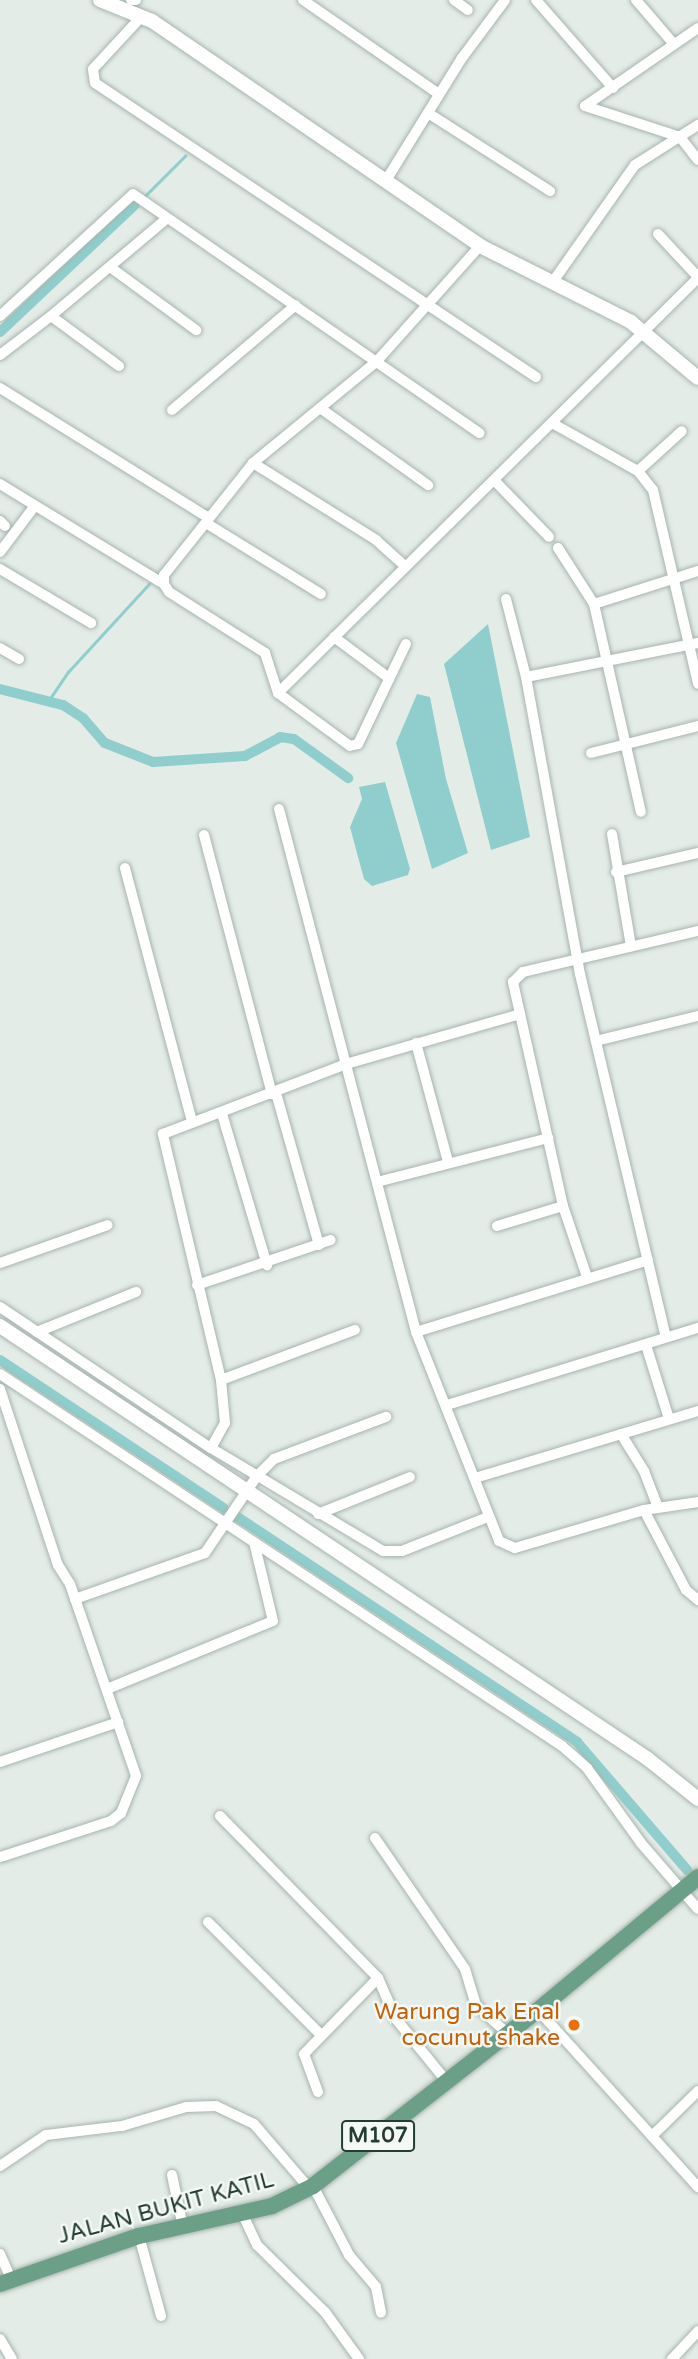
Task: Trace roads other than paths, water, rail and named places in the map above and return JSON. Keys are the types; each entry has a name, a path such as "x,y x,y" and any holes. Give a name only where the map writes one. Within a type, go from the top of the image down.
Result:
{"main road":[{"path":"100,0 142,16 480,246 643,331 697,375"},
{"path":"0,1326 695,1794"},
{"name":"JALAN BUKIT KATIL","path":"6,2282 139,2236 243,2215 311,2187 538,2010 698,1877"}],"street":[{"path":"303,0 439,94"},
{"path":"454,0 468,10"},
{"path":"385,182 439,94 505,0"},
{"path":"536,0 612,88"},
{"path":"636,0 673,43"},
{"path":"142,16 93,69 95,83 536,377"},
{"path":"696,153 680,137 585,106 698,28"},
{"path":"428,113 550,191"},
{"path":"552,283 635,165 698,125"},
{"path":"0,316 133,194 480,433"},
{"path":"0,355 51,316 166,219"},
{"path":"278,693 698,277 657,234"},
{"path":"164,584 164,575 253,463 377,361 480,246"},
{"path":"110,267 196,330"},
{"path":"172,410 296,305"},
{"path":"51,316 119,366"},
{"path":"0,388 321,594"},
{"path":"320,408 428,485"},
{"path":"552,423 638,471 658,498 674,579 694,644 698,684"},
{"path":"638,471 682,431"},
{"path":"253,463 376,540 405,566"},
{"path":"494,480 549,537"},
{"path":"0,484 34,508 164,584 169,592 265,653 278,693 355,747 406,644"},
{"path":"0,552 34,508"},
{"path":"558,548 594,604 641,812"},
{"path":"0,569 91,624"},
{"path":"594,604 698,572"},
{"path":"506,599 526,677 596,1041 666,1336"},
{"path":"334,637 389,678"},
{"path":"526,677 694,644"},
{"path":"0,648 19,659"},
{"path":"591,753 698,726"},
{"path":"279,809 416,1332 501,1544 516,1548 644,1510 698,1502"},
{"path":"204,835 274,1094 319,1245"},
{"path":"612,835 616,872 631,946"},
{"path":"616,872 698,853"},
{"path":"125,868 192,1122"},
{"path":"587,1278 563,1206 513,982 519,974 698,931"},
{"path":"211,1448 225,1423 221,1380 161,1138 170,1128 222,1114 346,1064 520,1014"},
{"path":"596,1041 698,1016"},
{"path":"416,1043 449,1162"},
{"path":"222,1114 267,1265"},
{"path":"377,1182 548,1138"},
{"path":"497,1226 563,1206"},
{"path":"0,1263 108,1224"},
{"path":"197,1285 267,1265 331,1240"},
{"path":"416,1332 648,1260"},
{"path":"37,1332 136,1292"},
{"path":"0,1307 211,1448 318,1514 389,1553 488,1517"},
{"path":"447,1405 698,1328"},
{"path":"221,1380 355,1330"},
{"path":"646,1345 670,1419"},
{"path":"0,1374 562,1746 587,1768 640,1843 698,1909"},
{"path":"0,1389 5,1423 58,1565 75,1599 136,1776 121,1813 111,1821 0,1857"},
{"path":"475,1478 698,1411"},
{"path":"75,1599 205,1553 227,1525 257,1476 281,1456 386,1417"},
{"path":"621,1434 644,1471 658,1507"},
{"path":"318,1514 410,1476"},
{"path":"644,1510 687,1590 698,1600"},
{"path":"107,1689 273,1621 254,1542"},
{"path":"0,1762 118,1722"},
{"path":"220,1816 378,1978 396,2019 446,2082"},
{"path":"375,1838 465,1969 476,2005 508,2034"},
{"path":"208,1922 321,2035"},
{"path":"318,2092 303,2057 378,1978"},
{"path":"538,2010 698,2187"},
{"path":"652,2136 698,2091"},
{"path":"0,2166 46,2135 122,2126 186,2107 216,2106 254,2124 311,2187 349,2255 376,2287 381,2313"},
{"path":"172,2175 183,2227"},
{"path":"243,2215 257,2245 325,2312 359,2359"},
{"path":"139,2236 161,2316"},
{"path":"0,2254 6,2282"},
{"path":"672,2359 698,2331"},
{"path":"0,2339 12,2359"}],"water":[{"path":"488,624 530,837 491,850 444,664"},
{"path":"417,694 430,697 446,779 468,853 432,869 396,743"},
{"path":"385,782 410,869 408,875 372,886 364,879 350,827 362,799 359,787"}],"waterway":[{"path":"145,196 185,156"},
{"path":"0,332 135,205"},
{"path":"49,700 68,672 149,584"},
{"path":"0,689 63,705 83,718 105,743 153,762 245,756 280,737 294,739 348,778"},
{"path":"0,1360 224,1508"},
{"path":"233,1514 577,1742 687,1870"}],"place":[{"name":"Warung Pak Enal cocunut shake","path":"574,2025"}]}
